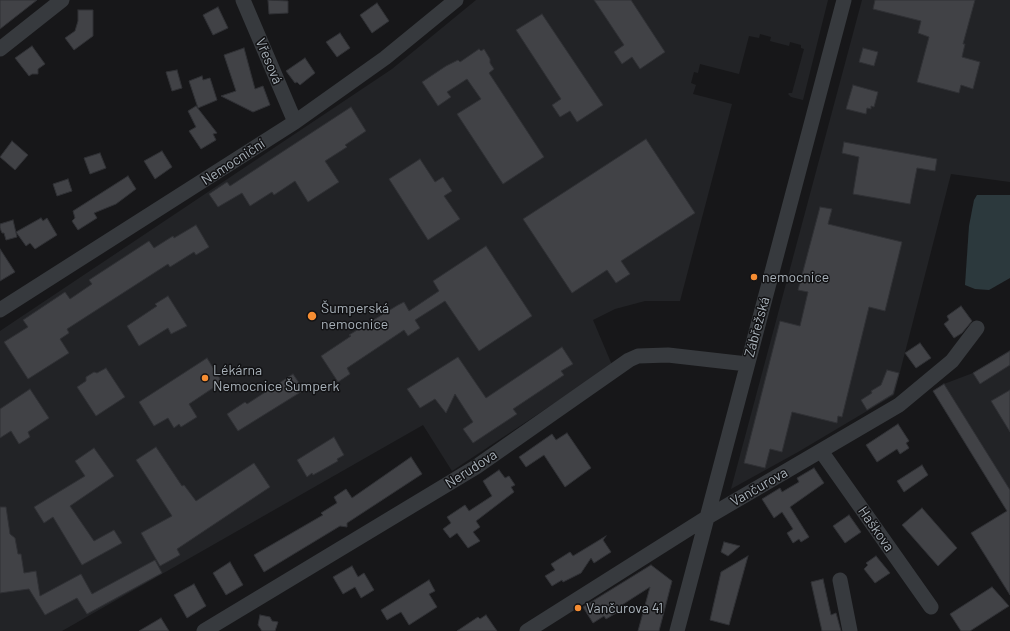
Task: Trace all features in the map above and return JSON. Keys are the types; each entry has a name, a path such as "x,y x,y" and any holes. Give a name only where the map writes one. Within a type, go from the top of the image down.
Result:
{"street":[{"path":"0,49 62,0"},
{"name":"Vřesová","path":"243,0 295,122"},
{"name":"Nemocniční","path":"0,310 295,122 385,58 456,0"},
{"name":"Zábřežská","path":"677,631 844,0"},
{"name":"Vančurova","path":"526,631 706,518 899,405 952,361 977,328"},
{"name":"Nerudova","path":"204,631 476,467 629,360 638,356 668,355 747,364"},
{"name":"Haškova","path":"821,451 931,607"},
{"path":"840,580 850,631"}],"shaded area":[{"name":"Šumperská nemocnice","path":"476,0 828,0 803,100 791,97 788,94 792,93 804,49 801,48 801,45 790,42 789,46 770,41 771,37 760,34 759,38 749,36 739,74 700,64 698,73 694,72 691,83 696,85 693,94 732,104 680,301 645,301 615,309 593,320 612,365 452,471 423,425 62,631 0,631 0,331 392,69"},
{"path":"862,0 1010,0 1010,182 951,174 894,395 798,452 731,489"},
{"path":"977,195 1010,195 1010,278 989,290 975,289 965,285 969,226 974,200"},
{"path":"1010,350 1010,515 933,391 944,384 973,373"}],"building":[{"path":"0,0 37,0 0,29"},
{"path":"268,0 288,1 288,13 269,14"},
{"path":"594,0 631,0 665,52 640,69 632,57 622,64 614,52 624,45"},
{"path":"875,0 975,0 963,44 965,44 962,57 980,62 973,89 961,85 959,93 917,82 929,37 918,33 921,21 873,9"},
{"path":"377,3 389,21 372,33 360,15"},
{"path":"218,7 228,28 213,35 203,15"},
{"path":"78,10 93,10 93,36 74,50 65,38 75,31 78,21"},
{"path":"542,14 603,105 577,122 570,111 560,117 552,105 561,99 516,30"},
{"path":"340,33 350,48 337,57 326,42"},
{"path":"32,46 45,64 38,69 38,74 32,74 29,76 15,58"},
{"path":"244,48 255,89 263,86 270,105 253,112 221,96 236,91 224,55"},
{"path":"863,48 878,52 874,66 859,62"},
{"path":"479,49 481,51 484,49 494,69 489,73 544,157 503,184 457,114 481,99 467,79 447,92 451,97 438,106 422,82 446,66 458,60 460,62"},
{"path":"305,58 315,73 300,85 297,82 295,83 286,71"},
{"path":"177,70 182,88 172,91 166,72"},
{"path":"202,76 203,80 210,78 217,100 198,108 189,81"},
{"path":"853,85 878,92 874,107 871,106 871,109 867,108 866,114 846,109"},
{"path":"196,106 217,133 213,134 216,140 201,149 189,131 196,127 188,111"},
{"path":"351,107 366,131 345,145 347,147 325,161 339,182 308,202 295,181 274,195 272,192 250,206 242,193 218,207 209,194 227,182 230,186"},
{"path":"646,139 695,213 621,261 630,274 616,283 607,270 572,293 523,219"},
{"path":"12,141 28,155 15,170 0,157"},
{"path":"844,142 937,159 935,171 917,168 910,204 853,194 859,157 842,153"},
{"path":"162,151 172,167 155,179 144,161"},
{"path":"100,153 106,168 90,174 84,158"},
{"path":"420,159 435,182 443,177 452,191 444,196 460,219 428,240 389,179"},
{"path":"128,176 136,189 116,204 94,213 97,218 78,230 72,221 75,218 73,211"},
{"path":"68,179 72,191 57,196 53,184"},
{"path":"820,207 832,209 828,224 902,242 885,311 869,307 842,417 838,416 837,423 792,412 782,452 770,449 765,468 744,463 780,321 800,326 808,292 798,290"},
{"path":"41,218 43,221 47,218 57,235 35,249 30,243 26,246 16,232"},
{"path":"13,220 17,237 6,240 4,233 2,233 0,228 0,224"},
{"path":"196,225 209,247 196,255 194,252 170,267 168,264 67,329 69,333 60,339 69,353 28,379 4,342 28,327 23,320 65,292 70,299 92,284 89,280 149,241 154,248 173,236 174,238"},
{"path":"486,246 532,316 479,351 445,301 415,320 420,328 408,336 404,330 347,368 350,374 338,382 321,356 351,336 349,335 398,305 404,302 409,311 439,291 433,281"},
{"path":"0,249 15,272 0,281"},
{"path":"168,296 187,326 171,334 168,328 139,346 127,326 157,306 155,304"},
{"path":"961,306 972,321 962,333 954,338 944,324 949,320 947,316"},
{"path":"920,343 931,358 916,368 905,353"},
{"path":"562,347 573,364 561,371 564,375 513,409 517,414 473,443 463,429 473,422 455,394 446,413 435,399 420,408 407,389 458,357 486,398"},
{"path":"1010,351 1010,365 980,384 973,373"},
{"path":"207,358 222,382 189,404 197,417 181,427 179,424 174,428 168,418 154,426 139,402"},
{"path":"106,368 125,397 96,416 77,387 86,381 86,377 94,372 97,373"},
{"path":"887,370 899,373 893,394 867,410 861,400 881,385"},
{"path":"293,374 304,390 238,431 227,414 245,402 247,404"},
{"path":"944,384 1010,490 1010,595 971,533 1007,511 933,391"},
{"path":"30,389 49,418 28,432 30,437 19,444 11,431 0,438 0,409"},
{"path":"1010,390 1010,432 991,401"},
{"path":"898,424 909,441 906,443 909,448 900,454 897,449 877,462 866,445"},
{"path":"567,433 591,468 565,487 544,455 526,467 519,457 552,434 556,440"},
{"path":"334,437 344,455 337,459 338,461 313,475 312,473 307,477 297,460"},
{"path":"156,447 182,486 184,485 196,501 254,463 270,487 177,549 180,555 160,566 141,533 172,516 136,460"},
{"path":"94,448 114,476 70,506 94,541 114,530 122,543 82,565 53,517 44,523 34,507 85,476 75,461"},
{"path":"411,457 422,474 347,523 347,527 340,526 264,572 254,555 323,515 321,513 337,503 334,497 346,489 352,498"},
{"path":"922,465 928,475 904,492 897,481"},
{"path":"814,468 824,483 790,507 809,537 801,542 799,539 793,543 787,533 793,529 782,512 774,518 762,499 780,488 782,492 799,482 797,478"},
{"path":"499,470 505,478 509,476 515,485 511,487 514,492 476,521 480,527 473,532 480,541 468,548 457,533 450,538 443,529 451,523 447,517 465,505 469,511 492,496 483,481"},
{"path":"0,507 6,507 10,534 15,538 18,554 21,554 24,573 36,571 40,596 81,574 92,594 155,560 162,573 87,614 77,598 45,615 29,589 0,593"},
{"path":"922,508 957,548 938,566 902,525"},
{"path":"849,515 861,532 845,543 833,526"},
{"path":"606,536 603,540 611,552 594,563 591,558 581,573 563,582 562,580 552,586 545,576 555,570 551,564 570,552 573,556"},
{"path":"724,542 740,546 728,556 721,552"},
{"path":"748,556 729,625 710,620 721,572"},
{"path":"876,556 890,573 875,583 864,569 868,565 866,563"},
{"path":"230,562 243,585 226,595 213,573"},
{"path":"651,565 672,581 659,631 638,631 650,587 614,610 616,613 606,619 604,616 593,623 583,607"},
{"path":"352,566 358,577 364,573 374,590 361,598 355,587 343,594 333,577"},
{"path":"823,579 831,615 836,613 841,631 822,631 811,582"},
{"path":"429,580 435,591 429,594 437,607 409,625 401,612 387,620 381,610"},
{"path":"194,584 206,606 187,618 174,595"},
{"path":"992,587 1009,606 970,631 961,631 950,614"},
{"path":"260,615 270,617 272,621 278,622 275,631 262,631 258,625"},
{"path":"486,615 497,631 457,631 478,617 480,619"},
{"path":"161,618 169,631 139,631"}],"place":[{"name":"nemocnice","path":"754,277"},
{"name":"Šumperská nemocnice","path":"312,316"},
{"name":"Lékárna Nemocnice Šumperk","path":"205,378"},
{"name":"Vančurova 41","path":"578,608"}]}
